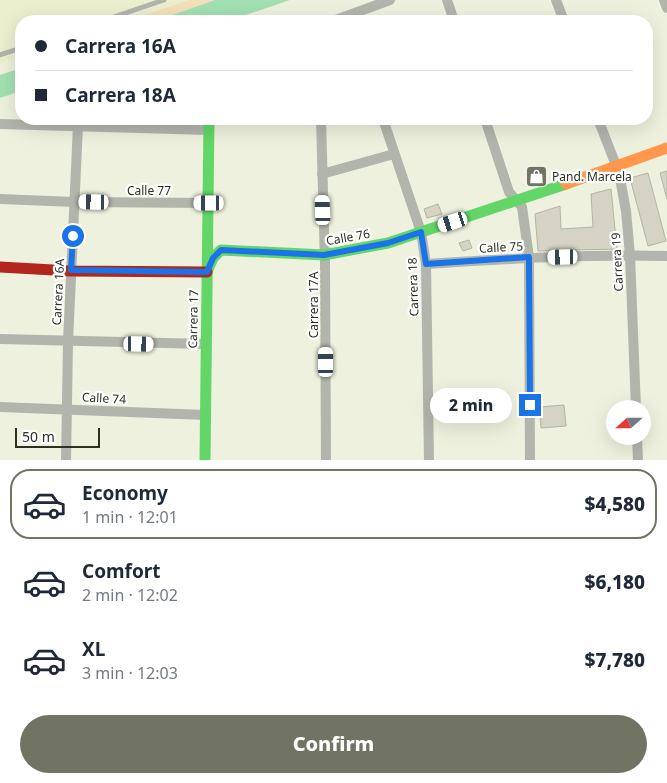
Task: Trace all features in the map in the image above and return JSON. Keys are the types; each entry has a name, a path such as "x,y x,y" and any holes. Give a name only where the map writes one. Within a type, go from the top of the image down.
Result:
{"main road":[{"name":"Carrera 17","path":"205,460 209,125"},
{"name":"Calle 76","path":"207,272 213,258 221,250 324,255 388,243 517,201 667,148"},
{"path":"0,267 207,272"}],"street":[{"path":"358,15 390,0"},
{"path":"447,0 452,15"},
{"path":"556,0 562,15"},
{"path":"664,0 667,8"},
{"path":"0,124 15,124"},
{"name":"Carrera 16A","path":"66,460 68,342 78,125"},
{"name":"Carrera 17A","path":"321,125 326,460"},
{"name":"Carrera 18","path":"386,125 421,232 426,264 429,460"},
{"path":"487,125 509,192 522,207 529,257 530,460"},
{"name":"Carrera 19","path":"600,125 616,166 626,211 630,255 636,400"},
{"path":"322,174 394,154"},
{"name":"Calle 77","path":"0,199 74,202 209,203"},
{"name":"Calle 75","path":"426,264 529,257 667,256"},
{"path":"0,339 206,344"},
{"name":"Calle 74","path":"0,407 206,415"},
{"path":"637,445 638,460"}],"lane":[{"path":"120,15 164,0"},
{"path":"0,55 15,50"}],"shaded area":[{"path":"0,0 188,0 143,15 15,15 15,58 0,64"},
{"path":"189,0 215,0 172,15 143,15"},
{"path":"215,0 290,0 246,15 172,15"},
{"path":"15,70 15,93 0,98 0,75"}],"building":[{"path":"667,171 667,199 660,173"},
{"path":"648,173 666,241 648,246 630,178"},
{"path":"611,189 617,249 538,251 535,214 560,206 561,229 593,227 591,194"},
{"path":"438,204 442,214 427,218 424,209"},
{"path":"469,240 472,248 463,251 459,243"},
{"path":"564,405 566,426 541,428 539,407"}],"traffic: fast":[{"path":"205,460 209,125"},
{"path":"207,272 213,258 221,250 324,255 388,243 566,184"}],"traffic: slow":[{"path":"566,184 667,148"}],"traffic: jam":[{"path":"0,267 71,271 207,272"}],"place":[{"name":"Pand. Marcela","path":"536,176"}],"route":[{"path":"73,236 71,270 207,272 210,262 221,250 324,255 388,243 421,232 426,264 529,257 530,405"}]}
